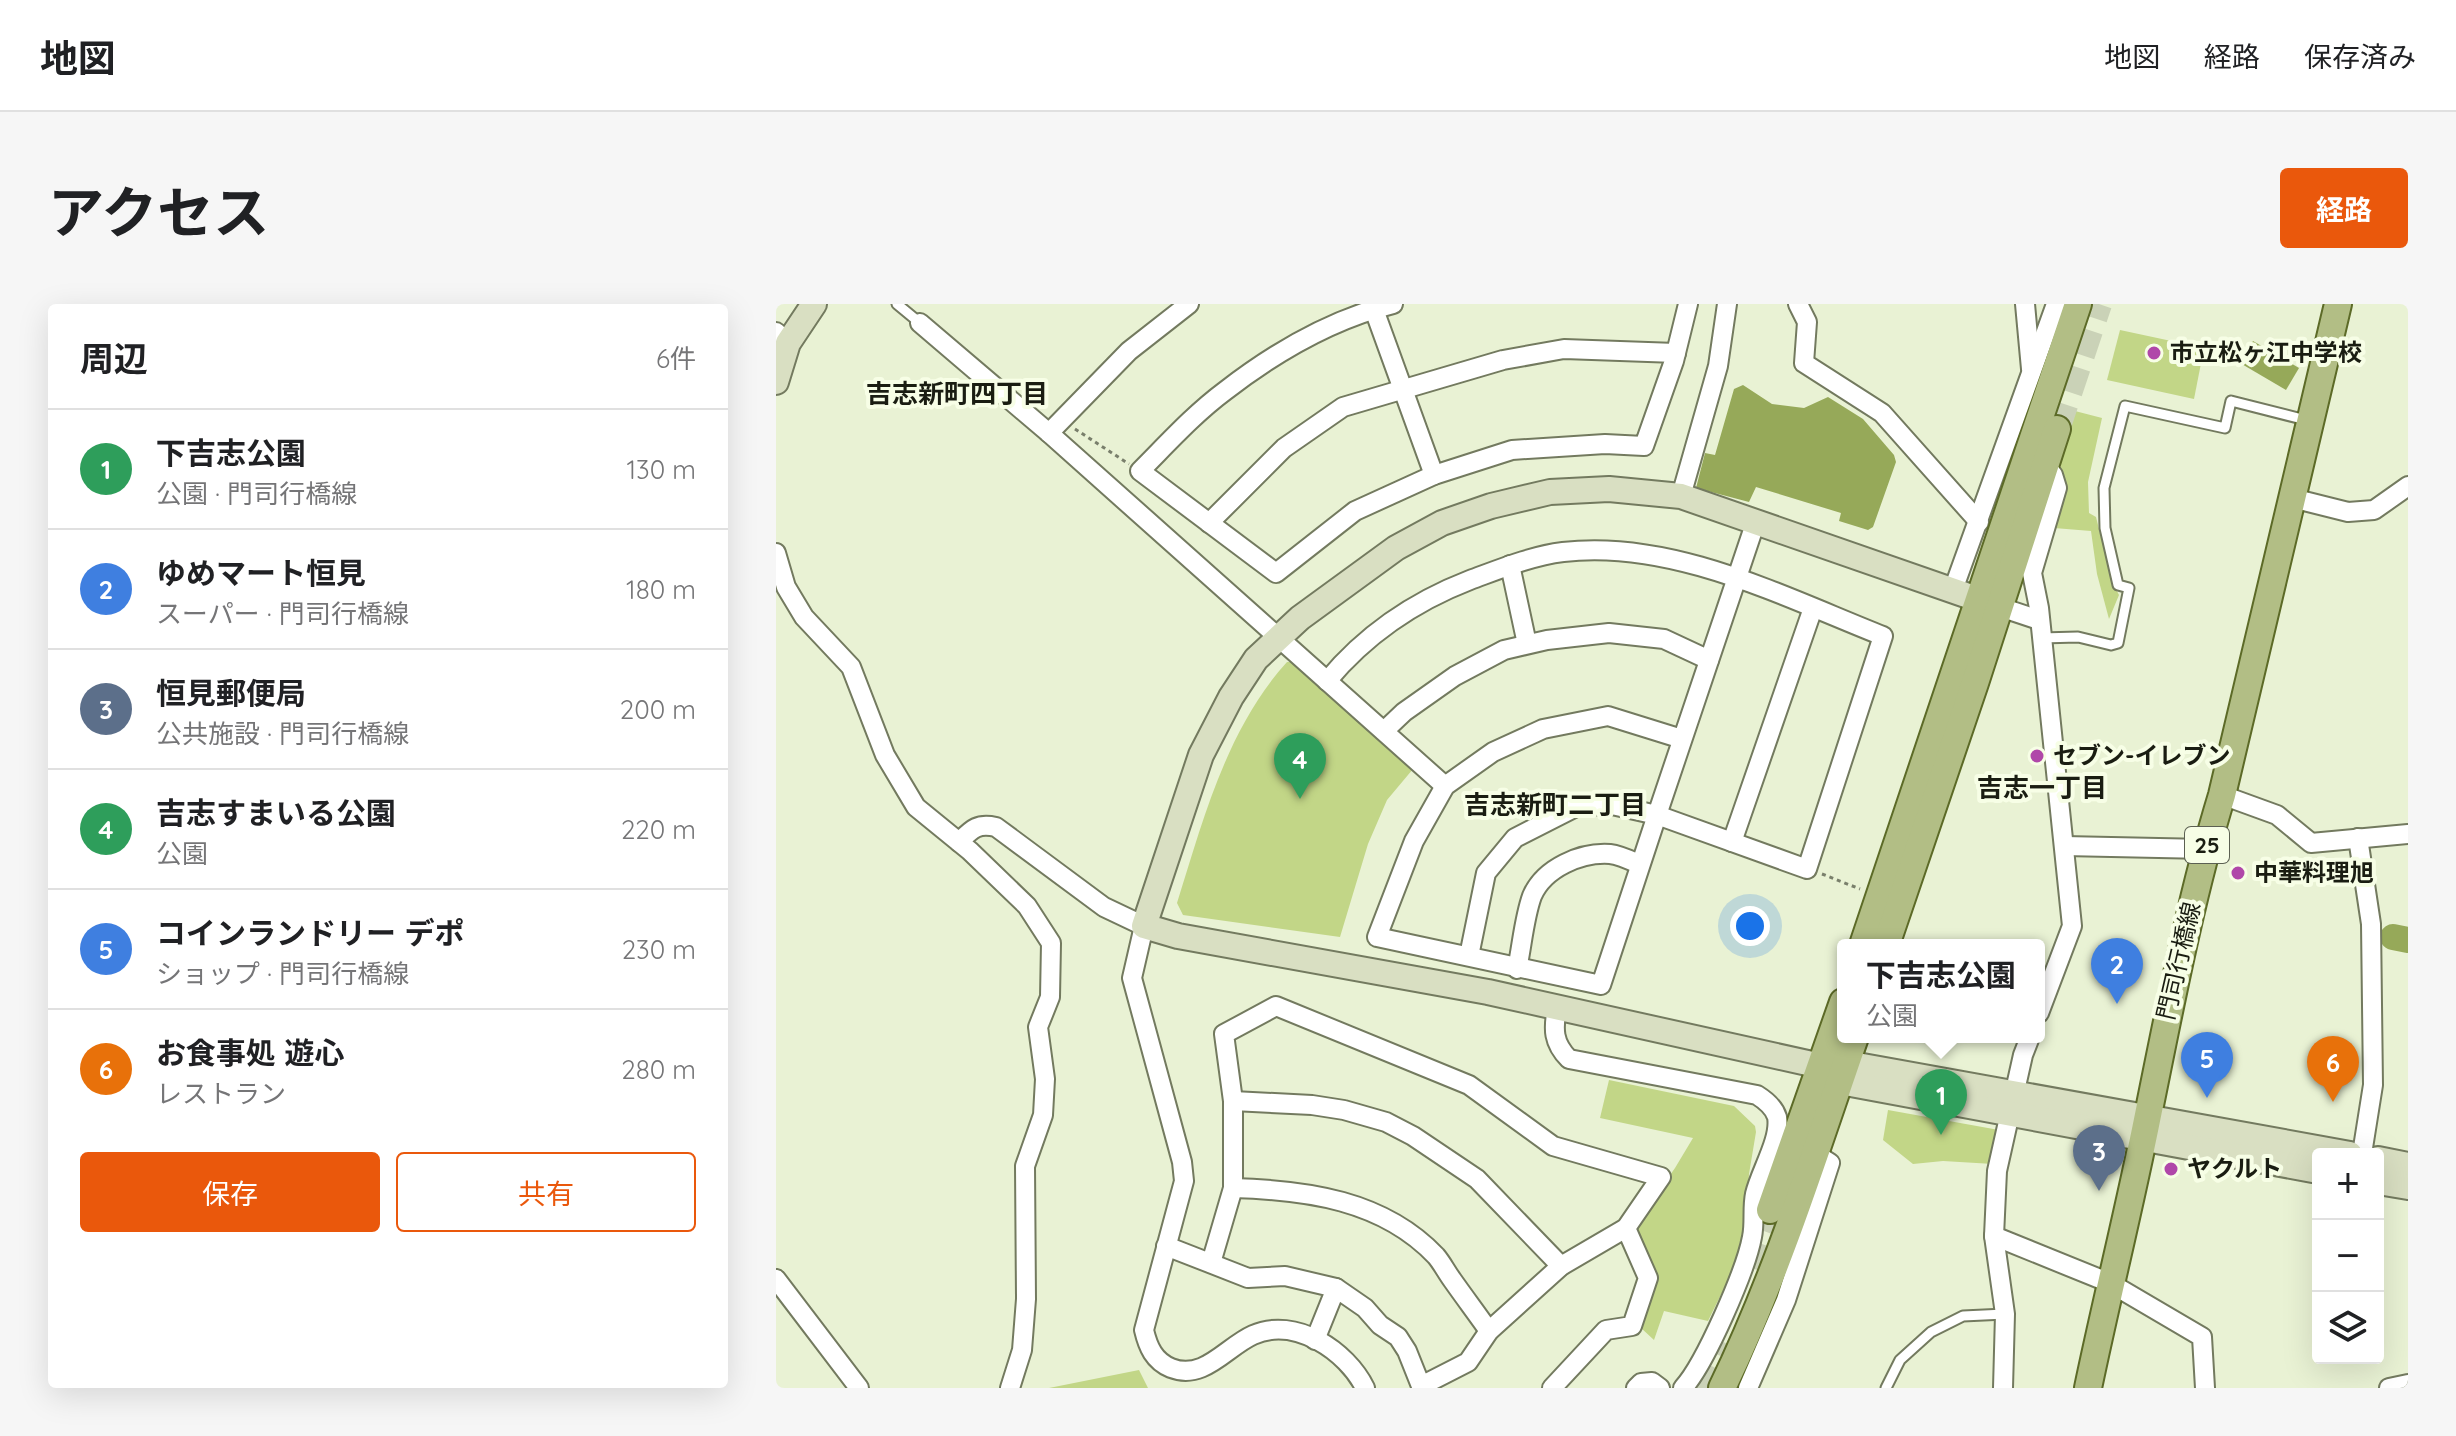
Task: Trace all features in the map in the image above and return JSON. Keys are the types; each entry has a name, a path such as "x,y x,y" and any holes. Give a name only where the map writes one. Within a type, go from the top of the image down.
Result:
{"main road":[{"path":"1888,939 1975,683 1989,603 2078,304"},
{"name":"門司行橋線","path":"2088,1388 2146,1128 2164,1025 2222,795 2338,304"},
{"path":"1865,939 1989,603 2057,429"},
{"path":"1722,1388 1760,1304 1816,1154 1838,1043"},
{"path":"1770,1210 1835,1070 1851,1043"}],"street":[{"path":"776,382 782,337 814,304"},
{"path":"1055,427 1129,351 1189,304"},
{"path":"1393,304 1373,306 1295,343 1223,391 1140,471 1276,573 1355,511 1434,475 1512,450 1605,444 1644,446 1676,353 1688,304"},
{"path":"1681,496 1718,366 1727,304"},
{"path":"1798,304 1807,322 1804,363 1882,413 1979,522"},
{"path":"2025,304 2031,374"},
{"path":"1953,590 2056,304"},
{"path":"1373,306 1434,475"},
{"path":"920,323 1055,427 1279,638 1445,786"},
{"path":"1209,523 1284,448 1343,407 1503,360 1564,349 1676,353"},
{"path":"2044,463 2053,475 2057,488 2032,573 2039,608 2072,926 2045,997"},
{"path":"2292,498 2348,512 2374,510 2408,486"},
{"path":"1365,1388 1357,1371 1330,1347 1301,1333 1275,1329 1253,1335 1197,1370 1177,1370 1162,1364 1148,1348 1144,1330 1184,1181 1182,1162 1132,978 1144,926 1201,755 1231,697 1256,659 1300,618 1396,548 1442,523 1550,492 1609,489 1681,496 1989,603 2040,629"},
{"path":"1682,739 1608,716 1543,729 1493,752 1445,786 1414,841 1377,937 1601,985 1756,521"},
{"path":"1327,681 1343,661 1388,622 1450,588 1510,565 1562,552 1617,550 1700,565 1883,636 1807,869 1657,815 1612,805 1578,806 1515,838 1486,873 1469,956"},
{"path":"776,553 786,587 804,617 851,667 885,755 916,807 959,842 1027,906 1051,943 1050,997 1038,1027 1045,1079 1043,1115 1025,1166 1026,1299 1022,1350 1010,1388"},
{"path":"1510,565 1527,644"},
{"path":"1732,842 1813,608"},
{"path":"1384,731 1404,712 1455,676 1504,650 1527,644 1609,633 1664,639 1709,660"},
{"path":"2222,795 2277,815 2311,843 2408,834"},
{"path":"959,842 973,827 982,824 996,827 1104,907 1144,926 1178,936 1488,992 1835,1070 2012,1104 2146,1128 2312,1149"},
{"path":"2358,838 2371,924 2373,1085 2363,1148"},
{"path":"2064,846 2206,849"},
{"path":"1517,969 1533,895 1544,877 1588,854 1612,854 1639,864"},
{"path":"1166,1246 1248,1278 1285,1276 1336,1288 1398,1337 1422,1387 1468,1362 1489,1331 1561,1266 1626,1228 1661,1177 1553,1146 1469,1085 1276,1006 1224,1034 1233,1101 1233,1188 1211,1263"},
{"path":"1557,1008 1553,1033 1562,1053 1569,1059 1757,1095 1768,1103 1777,1117 1776,1135 1755,1195 1753,1235 1748,1254 1704,1358 1683,1388"},
{"path":"2003,1388 2005,1314 1994,1236 1997,1171 2028,1043"},
{"path":"1233,1101 1312,1105 1386,1122 1413,1136 1477,1179 1561,1266"},
{"path":"2146,1128 2312,1170"},
{"path":"1748,1388 1786,1300 1830,1163 1816,1154"},
{"path":"2384,1160 2408,1165"},
{"path":"2384,1183 2408,1187"},
{"path":"1233,1188 1275,1189 1334,1198 1376,1213 1436,1257 1489,1331"},
{"path":"1552,1388 1606,1330 1632,1326 1648,1278 1626,1228"},
{"path":"1994,1236 2110,1283 2202,1337 2205,1388"},
{"path":"776,1279 859,1388"},
{"path":"1315,1340 1336,1288"},
{"path":"1636,1388 1641,1383 1652,1382 1660,1388"},
{"path":"2389,1388 2408,1384"}],"lane":[{"path":"897,304 920,323"},
{"path":"2040,629 2111,645 2118,643 2129,588 2118,585 2105,528 2104,488 2125,406 2225,428 2231,401 2310,421"},
{"path":"1886,1388 1900,1360 1931,1332 1963,1316 2005,1314"}],"path":[{"path":"1055,427 1140,471"},
{"path":"1807,869 1860,889"}],"shaded area":[{"path":"2120,330 2204,348 2194,399 2107,380"},
{"path":"2253,341 2299,368 2286,390 2240,363"},
{"path":"1743,385 1772,404 1804,408 1828,397 1863,419 1894,455 1896,462 1873,527 1868,530 1839,521 1841,513 1756,487 1749,502 1696,488 1705,453 1715,455 1734,389"},
{"path":"2075,411 2102,418 2088,482 2089,513 2096,517 2112,581 2119,595 2109,619 2097,574 2091,531 2054,528 2063,499 2060,451"},
{"path":"1287,662 1293,662 1413,769 1387,800 1368,844 1340,937 1183,915 1177,903 1207,808 1233,745 1266,688"},
{"path":"1609,1080 1734,1106 1755,1126 1746,1235 1733,1270 1708,1321 1664,1311 1654,1340 1640,1327 1655,1276 1635,1235 1635,1225 1693,1138 1600,1118"},
{"path":"1888,1110 1999,1130 1993,1164 1943,1161 1913,1164 1883,1140"},
{"path":"1139,1370 1148,1388 1049,1388"}],"waterway":[{"path":"2393,937 2408,940"}],"tunnel":[{"path":"2057,429 2099,304"},
{"path":"1749,1267 1770,1210"},
{"path":"1697,1388 1719,1340"}],"place":[{"name":"市立松ヶ江中学校","path":"2154,353"},
{"name":"セブン-イレブン","path":"2037,756"},
{"name":"吉志すまいる公園","path":"1300,799"},
{"name":"中華料理旭","path":"2238,873"},
{"name":"ゆめマート恒見","path":"2117,1004"},
{"name":"コインランドリー デポ","path":"2207,1098"},
{"name":"お食事処 遊心","path":"2333,1102"},
{"name":"下吉志公園","path":"1941,1135"},
{"name":"ヤクルト","path":"2171,1169"},
{"name":"恒見郵便局","path":"2099,1191"}],"district":[{"name":"吉志新町四丁目","path":"957,394"},
{"name":"吉志一丁目","path":"2042,788"},
{"name":"吉志新町二丁目","path":"1555,805"}]}
